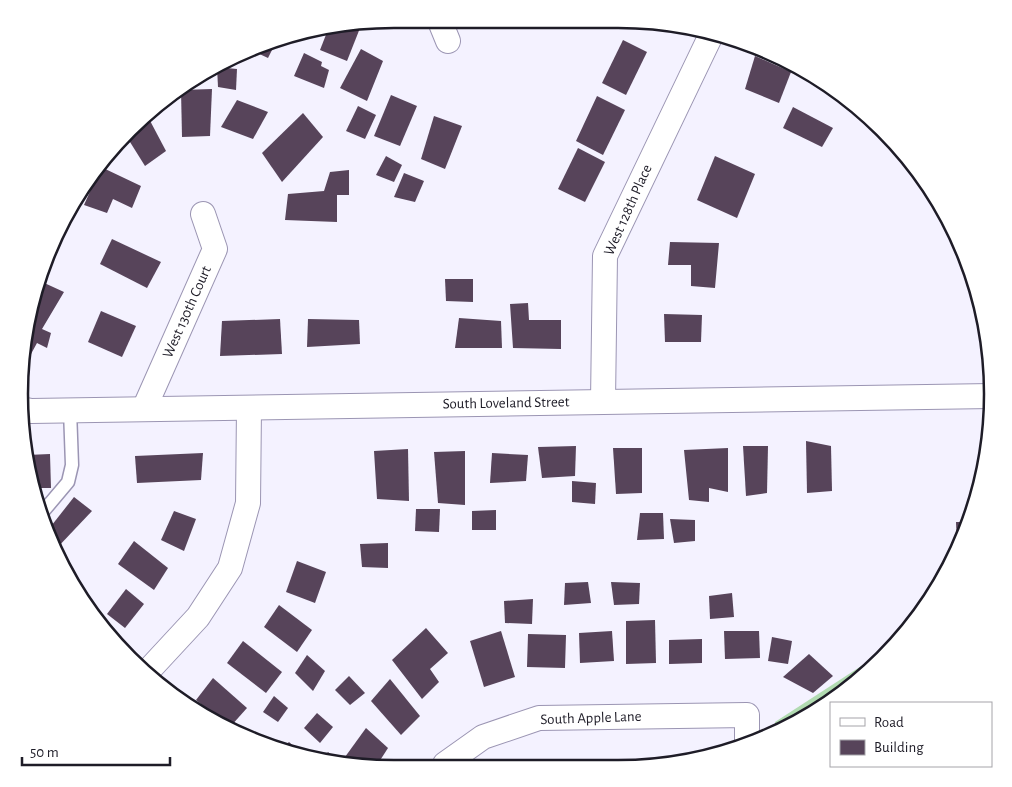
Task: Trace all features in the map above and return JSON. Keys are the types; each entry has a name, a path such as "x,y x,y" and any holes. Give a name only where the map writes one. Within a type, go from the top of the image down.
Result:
{"street":[{"path":"443,28 448,41"},
{"name":"West 128th Place","path":"604,401 605,256 709,39"},
{"name":"West 130th Court","path":"144,409 215,249 203,214"},
{"name":"South Loveland Street","path":"28,410 984,396"},
{"path":"151,668 198,617 230,568 248,503 248,408"},
{"name":"South Apple Lane","path":"451,760 483,737 539,718 747,715 747,736"}],"lane":[{"path":"46,508 68,482 72,465 70,410"}],"green space":[{"path":"866,663 822,698 775,724 775,722"}],"building":[{"path":"360,29 347,61 320,50 326,34"},
{"path":"623,40 647,52 626,95 602,83"},
{"path":"273,48 268,58 258,53"},
{"path":"361,49 383,61 367,101 340,88"},
{"path":"304,53 322,62 321,66 329,70 324,88 294,76"},
{"path":"755,56 791,72 779,103 745,89"},
{"path":"227,68 237,69 236,90 218,87 217,73"},
{"path":"212,89 210,136 182,137 181,96 189,90"},
{"path":"391,95 417,106 400,146 374,136"},
{"path":"597,96 625,110 603,155 576,141"},
{"path":"237,100 268,112 253,139 221,127"},
{"path":"358,106 376,115 365,139 346,131"},
{"path":"793,107 833,128 822,147 783,128"},
{"path":"303,113 323,137 282,182 262,153"},
{"path":"434,116 462,126 445,169 421,159"},
{"path":"150,120 166,151 145,166 129,141"},
{"path":"578,148 605,162 585,202 558,189"},
{"path":"386,156 402,165 394,182 376,175"},
{"path":"715,156 755,174 737,218 697,200"},
{"path":"105,169 141,186 132,208 113,199 107,213 84,205 93,184"},
{"path":"349,170 349,195 337,195 337,222 285,220 288,194 324,191 330,172"},
{"path":"404,173 424,181 415,202 394,197"},
{"path":"112,239 161,262 147,288 100,264"},
{"path":"670,242 719,243 715,288 691,286 691,265 668,265"},
{"path":"445,279 473,279 473,302 446,301"},
{"path":"45,283 64,292 42,329 51,333 47,348 37,343 31,354 35,322"},
{"path":"528,303 529,320 561,320 561,349 513,348 510,304"},
{"path":"101,311 136,326 122,357 88,342"},
{"path":"664,314 702,315 701,342 665,342"},
{"path":"459,318 501,321 502,348 455,348"},
{"path":"280,319 282,354 220,356 222,321"},
{"path":"308,319 359,320 360,344 307,347"},
{"path":"806,441 831,446 832,491 807,493"},
{"path":"576,446 575,476 542,478 538,447"},
{"path":"743,446 768,446 767,493 746,496"},
{"path":"613,448 642,448 642,493 616,494"},
{"path":"728,448 728,492 709,488 709,502 689,500 684,450"},
{"path":"408,449 409,501 377,499 374,451"},
{"path":"465,451 465,505 438,503 434,452"},
{"path":"203,453 201,480 137,483 135,456"},
{"path":"492,453 528,455 526,481 490,483"},
{"path":"50,454 51,488 40,488 33,455"},
{"path":"572,481 596,483 595,504 572,502"},
{"path":"74,497 92,511 60,545 52,525"},
{"path":"416,509 440,509 439,532 415,531"},
{"path":"496,510 496,530 472,530 472,511"},
{"path":"174,511 196,519 184,551 161,540"},
{"path":"640,513 663,513 664,539 637,540"},
{"path":"670,519 695,520 695,541 674,543"},
{"path":"956,522 961,522 957,534"},
{"path":"134,541 168,568 154,590 118,564"},
{"path":"388,543 388,568 362,567 360,544"},
{"path":"297,561 326,572 315,603 286,592"},
{"path":"588,582 591,603 564,605 565,583"},
{"path":"611,582 640,583 639,604 614,605"},
{"path":"126,589 144,604 125,628 107,614"},
{"path":"732,593 734,617 710,619 709,596"},
{"path":"533,599 532,624 505,623 504,601"},
{"path":"279,605 312,630 297,652 264,627"},
{"path":"655,620 656,663 626,664 626,621"},
{"path":"426,628 448,653 430,669 439,682 422,699 392,660"},
{"path":"501,631 515,677 484,687 470,641"},
{"path":"612,631 614,661 580,663 579,633"},
{"path":"724,631 759,631 760,658 725,659"},
{"path":"528,634 566,635 565,668 527,667"},
{"path":"772,637 792,641 788,664 768,661"},
{"path":"702,639 702,663 669,664 669,640"},
{"path":"243,641 282,672 266,693 227,663"},
{"path":"809,654 833,676 813,693 783,677"},
{"path":"307,655 325,671 313,691 295,673"},
{"path":"349,676 365,693 350,705 335,690"},
{"path":"213,678 247,708 234,723 196,700"},
{"path":"390,679 420,716 401,735 371,701"},
{"path":"274,696 288,708 278,722 263,712"},
{"path":"317,713 333,727 320,743 304,728"},
{"path":"366,728 388,748 381,759 346,756"}]}
